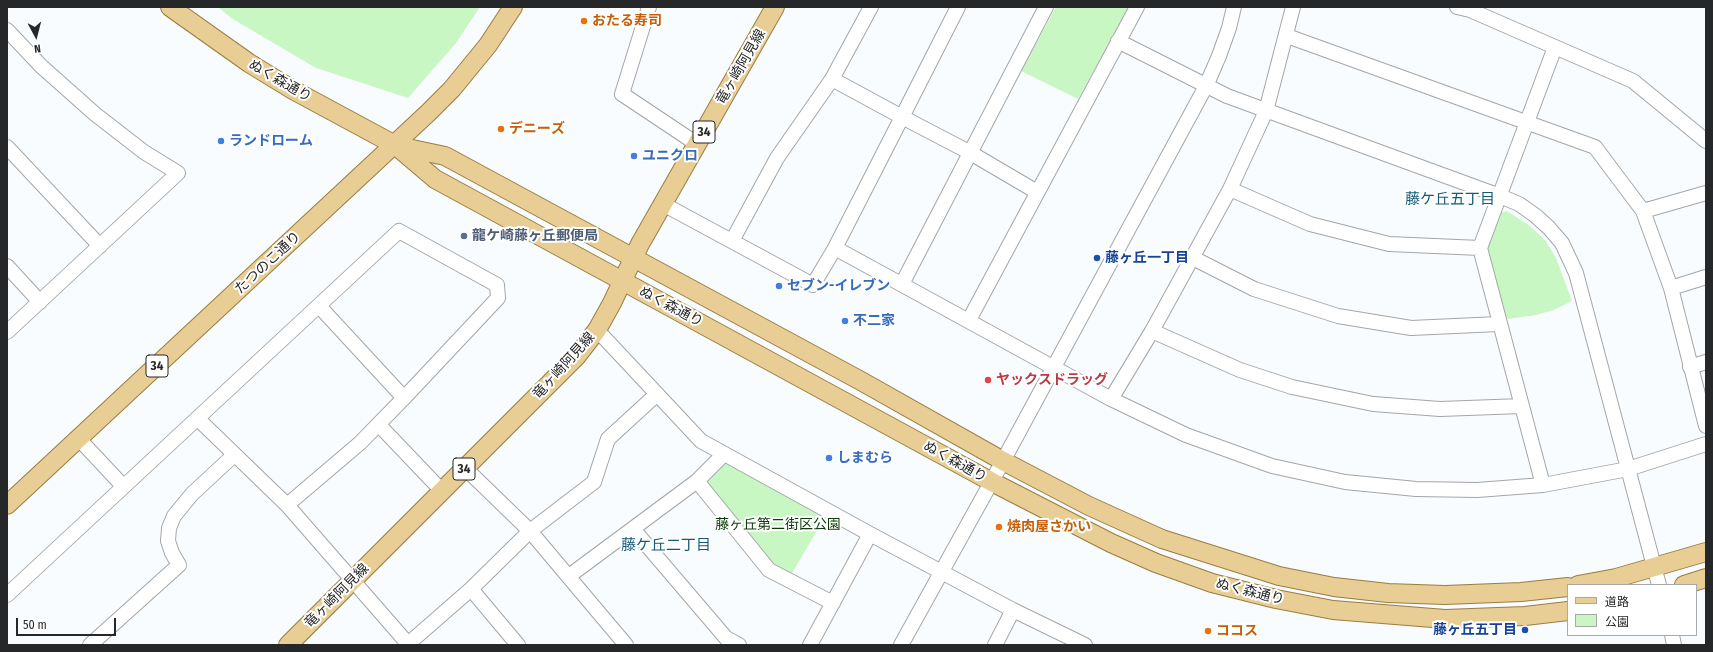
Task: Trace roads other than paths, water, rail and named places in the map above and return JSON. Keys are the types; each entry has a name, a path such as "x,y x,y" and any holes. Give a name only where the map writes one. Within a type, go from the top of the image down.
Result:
{"main road":[{"name":"ぬく森通り","path":"170,7 249,63 293,90 395,145 435,179 992,482 1104,540 1156,563 1212,583 1276,599 1333,610 1445,619 1525,616 1567,610"},
{"name":"たつのこ通り","path":"7,505 395,145 452,89 488,45 513,7"},
{"name":"竜ヶ崎阿見線","path":"288,645 556,379 576,357 597,330 623,281 633,258 775,7"},
{"name":"ぬく森通り","path":"395,145 445,156 1003,461 1089,506 1162,539 1280,576 1334,587 1395,593 1445,595 1514,592 1567,587"},
{"path":"1583,584 1616,578 1706,552"},
{"path":"1687,584 1706,578"}],"street":[{"path":"649,7 622,94 697,144"},
{"path":"732,241 777,158 832,79 872,7"},
{"path":"663,204 813,285 835,248 958,7"},
{"path":"902,284 969,152 1046,7"},
{"path":"969,320 1137,7"},
{"path":"901,645 992,482 1206,86 1229,28 1234,7"},
{"path":"1111,399 1152,331 1230,189 1266,110 1293,7"},
{"path":"1457,7 1470,10 1633,80 1706,141"},
{"path":"7,30 41,66 95,114 144,152 178,173 7,332"},
{"path":"1286,36 1595,147 1643,211 1671,288 1706,426"},
{"path":"1118,41 1206,86 1266,110 1500,196 1519,204 1536,216 1562,243 1576,273 1659,584"},
{"path":"1543,485 1480,248 1555,47"},
{"path":"832,79 969,152 1037,192"},
{"path":"7,147 100,246"},
{"path":"1230,189 1310,224 1389,244 1480,248"},
{"path":"1643,211 1706,193"},
{"path":"7,595 123,486 320,306 399,231 497,285 498,298 379,425 287,505"},
{"path":"835,248 1111,399 1186,435 1272,466 1345,482 1416,489 1477,490 1543,485 1628,469 1706,444"},
{"path":"1193,258 1254,289 1338,316 1411,328 1499,324"},
{"path":"7,266 40,302"},
{"path":"1671,288 1706,278"},
{"path":"320,306 404,398"},
{"path":"597,330 701,441 870,534 1014,610 1085,645"},
{"path":"1152,331 1240,370 1292,387 1372,404 1440,409 1522,406"},
{"path":"1690,367 1706,362"},
{"path":"198,419 287,505 408,644 471,589 530,531 594,482 608,439 657,394"},
{"path":"379,425 442,491"},
{"path":"79,439 123,486"},
{"path":"568,576 697,481 724,454"},
{"path":"90,645 179,565 172,553 168,541 169,528 174,516 192,494 234,455"},
{"path":"465,468 530,531 626,645"},
{"path":"697,481 769,570 833,603"},
{"path":"633,529 726,638 739,645"},
{"path":"810,645 870,534"},
{"path":"471,589 518,645"},
{"path":"995,645 1014,610"}],"place":[{"name":"おたる寿司","path":"584,21"},
{"name":"デニーズ","path":"501,129"},
{"name":"ランドローム","path":"221,141"},
{"name":"ユニクロ","path":"634,156"},
{"name":"龍ケ崎藤ヶ丘郵便局","path":"464,236"},
{"name":"藤ヶ丘一丁目","path":"1097,258"},
{"name":"セブン-イレブン","path":"779,286"},
{"name":"不二家","path":"845,321"},
{"name":"ヤックスドラッグ","path":"988,380"},
{"name":"しまむら","path":"829,458"},
{"name":"焼肉屋さかい","path":"999,527"},
{"name":"藤ヶ丘五丁目","path":"1525,630"},
{"name":"ココス","path":"1208,631"}],"district":[{"name":"藤ケ丘五丁目","path":"1450,200"},
{"name":"藤ケ丘二丁目","path":"666,546"}],"park label":[{"name":"藤ヶ丘第二街区公園","path":"778,525"}]}
